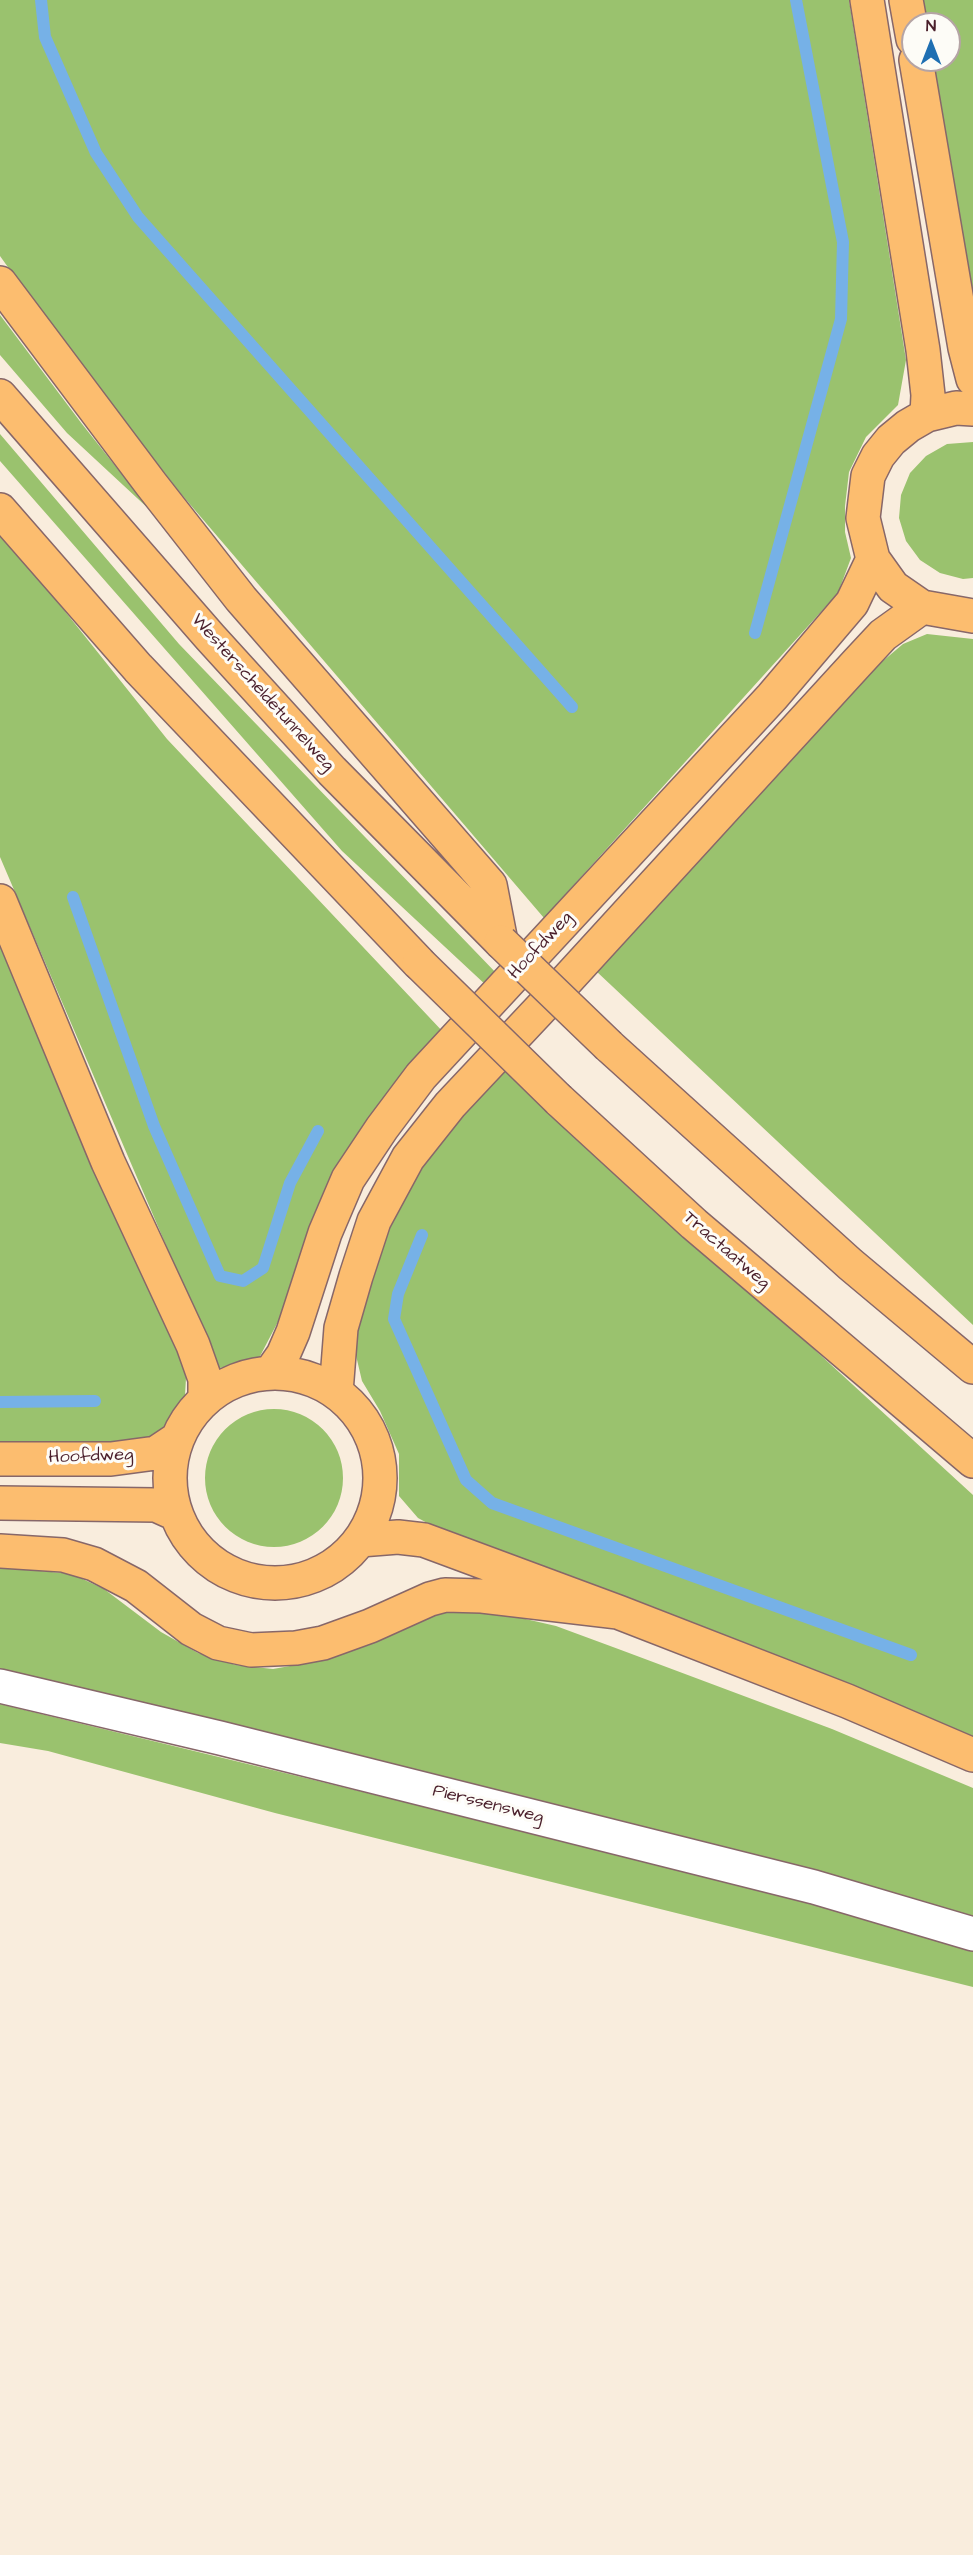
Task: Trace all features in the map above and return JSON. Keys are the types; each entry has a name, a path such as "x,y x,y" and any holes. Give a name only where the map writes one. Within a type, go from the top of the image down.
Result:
{"highway":[{"path":"867,0 923,350 928,395 927,416"},
{"path":"918,72 965,348 973,379"},
{"path":"0,283 151,484 241,599 490,885 501,942"},
{"name":"Westerscheldetunnelweg","path":"0,396 202,628 332,771 501,942 609,1046 841,1256 973,1367"},
{"path":"973,409 956,408 927,416 908,426 891,440 878,456 868,476 862,518 873,559 893,587 922,607 973,616"},
{"name":"Tractaatweg","path":"0,510 138,668 419,963 488,1032 703,1232 973,1461"},
{"name":"Hoofdweg","path":"272,1372 283,1355 293,1332 325,1233 348,1179 382,1128 421,1076 772,697 852,603 873,559"},
{"path":"336,1392 341,1328 356,1276 374,1221 408,1158 450,1105 856,663 883,635 922,607"},
{"path":"0,901 108,1162 193,1345 205,1379 205,1397"},
{"path":"272,1372 305,1376 336,1392 352,1406 364,1422 374,1441 379,1461 378,1502 371,1522 360,1540 348,1554 315,1576 287,1583 257,1582 239,1578 214,1563 187,1535 176,1514 171,1468 177,1439 205,1397 236,1379 272,1372"},
{"name":"Hoofdweg","path":"0,1459 111,1459 156,1453 177,1439"},
{"path":"0,1503 156,1505 176,1514"},
{"path":"360,1540 398,1537 424,1540 847,1701 973,1755"},
{"path":"0,1551 63,1555 94,1564 136,1586 191,1629 218,1643 251,1650 296,1648 324,1643 370,1626 430,1599 445,1595 482,1596 618,1612"}],"street":[{"name":"Pierssensweg","path":"0,1686 220,1738 814,1887 973,1934"}],"green space":[{"path":"0,0 849,0 906,360 898,405 866,437 849,472 845,532 851,558 838,593 544,918 182,495 60,340 0,256"},
{"path":"920,0 973,0 973,299 933,72 961,72 961,12 922,12"},
{"path":"0,315 151,511 67,433 0,355"},
{"path":"0,434 179,644 499,976 488,987 342,851 0,461"},
{"path":"973,442 973,578 963,579 940,573 920,560 906,541 899,518 901,495 910,473 926,456 947,444"},
{"path":"0,530 167,739 445,1034 282,1314 258,1360 215,1369 195,1313 0,857"},
{"path":"927,634 973,639 973,1325 596,971 864,677 903,644"},
{"path":"0,926 187,1361 185,1395 161,1434 107,1445 0,1447"},
{"path":"502,1063 973,1495 973,1741 442,1531 418,1518 399,1496 399,1454 380,1411 362,1381 350,1330 382,1225 418,1163"},
{"path":"274,1409 300,1414 323,1429 338,1452 343,1478 338,1504 323,1527 300,1542 274,1547 248,1542 225,1527 210,1504 205,1478 210,1452 225,1429 248,1414"},
{"path":"0,1567 72,1574 104,1589 161,1632 198,1653 236,1665 273,1669 324,1660 369,1645 408,1623 442,1612 473,1610 556,1626 832,1729 973,1788 973,1919 893,1893 0,1677"},
{"path":"0,1704 863,1913 973,1948 973,1987 275,1813 48,1751 0,1743"}],"waterway":[{"path":"41,0 45,37 96,153 138,217 572,707"},
{"path":"755,633 841,319 843,242 796,0"},
{"path":"73,897 154,1126 220,1276 243,1281 263,1268 290,1183 318,1131"},
{"path":"422,1235 398,1294 394,1319 466,1480 492,1503 911,1655"},
{"path":"0,1402 95,1401"}]}
